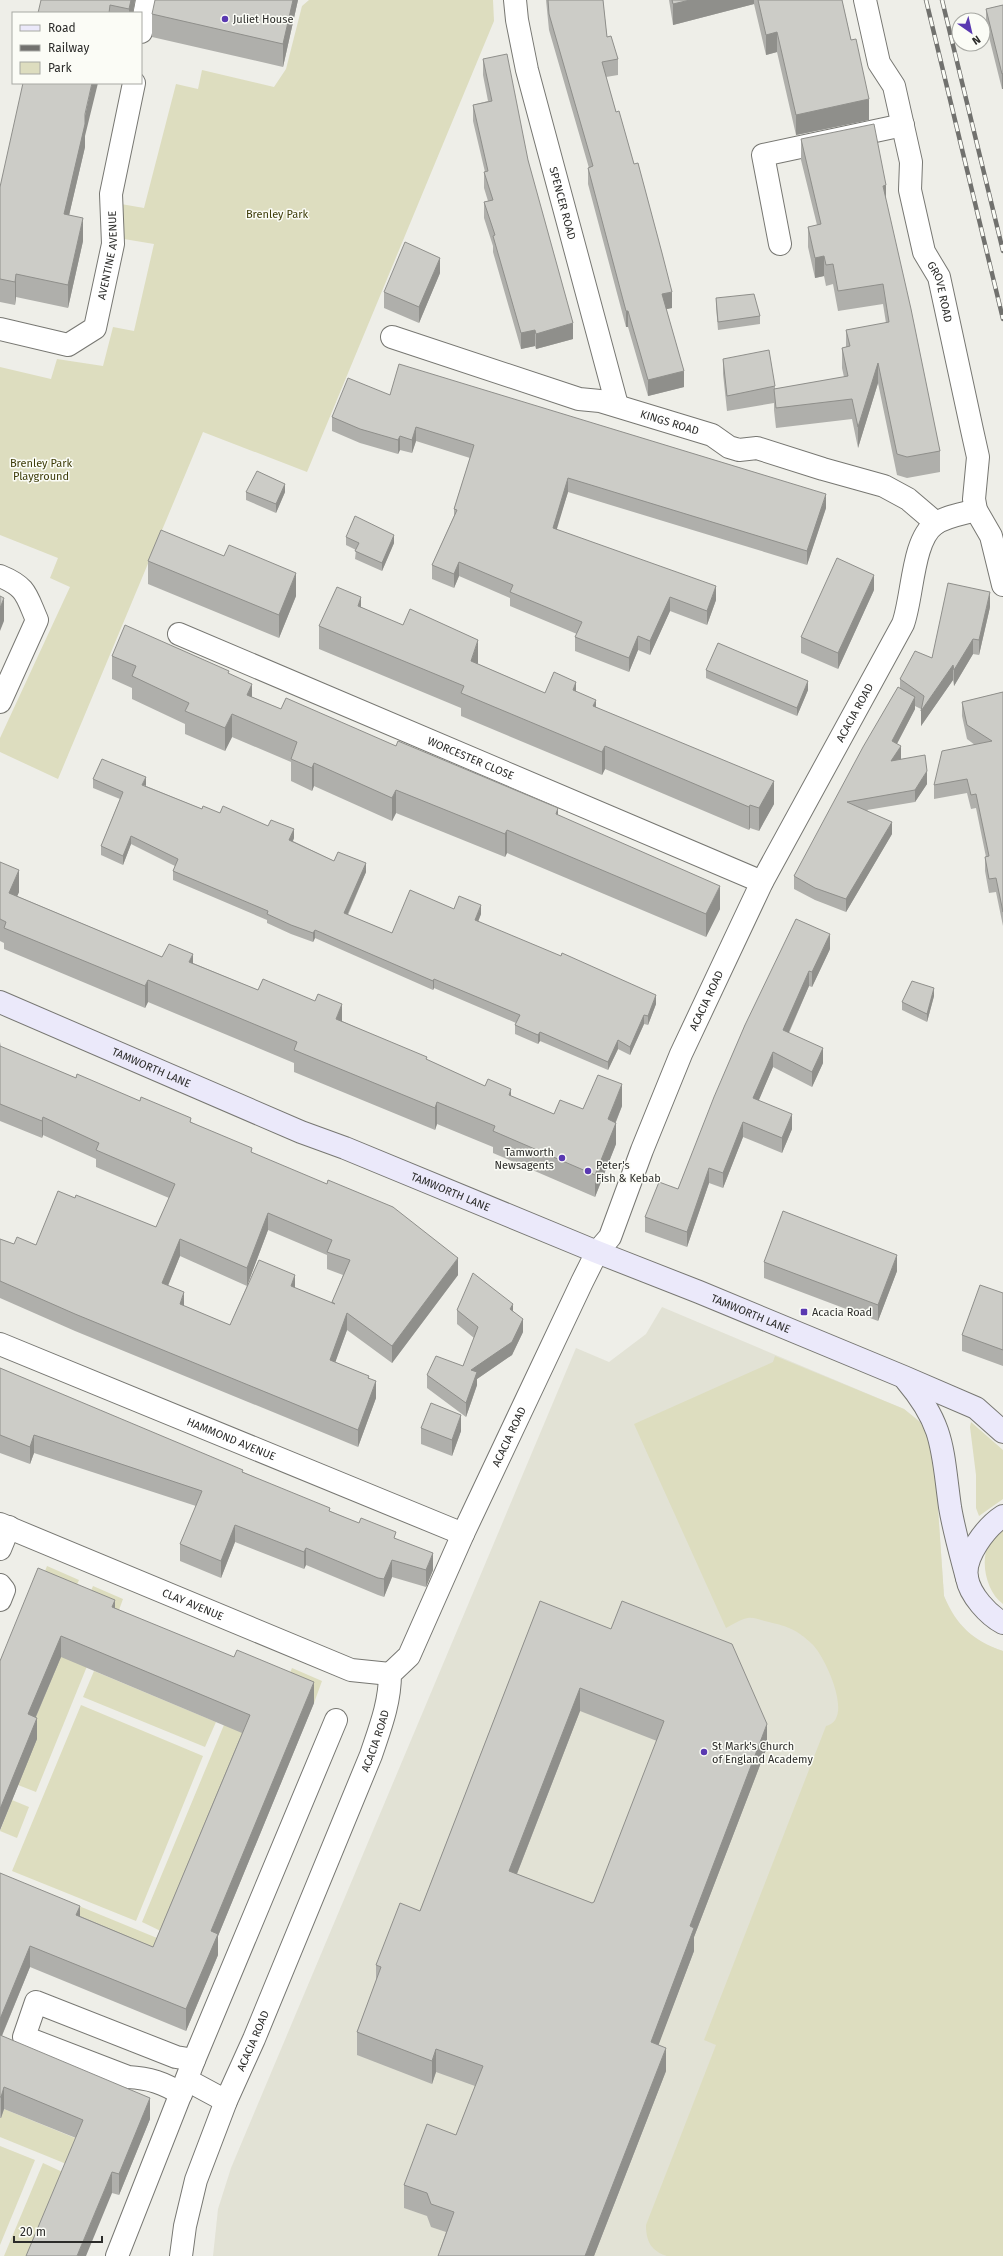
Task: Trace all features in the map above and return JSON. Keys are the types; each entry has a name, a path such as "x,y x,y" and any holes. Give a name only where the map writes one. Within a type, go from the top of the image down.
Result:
{"street":[{"path":"142,27 147,0"},
{"name":"SPENCER ROAD","path":"515,0 517,20 527,70 617,406"},
{"name":"GROVE ROAD","path":"865,0 879,63 894,86 911,162 910,190 924,252 939,277 978,458 973,492 976,510 990,536 1003,585"},
{"name":"AVENTINE AVENUE","path":"0,329 68,345 95,328 113,244 111,194 134,84"},
{"path":"780,244 763,155 903,125"},
{"name":"KINGS ROAD","path":"392,337 580,399 600,401 712,435 739,450 757,448 823,470 884,486 908,499 936,523"},
{"path":"936,523 976,510"},
{"name":"ACACIA ROAD","path":"181,2256 185,2226 196,2180 226,2101 254,2039 371,1755 385,1715 390,1692 390,1674 409,1656 463,1534 597,1252 610,1237 642,1150 681,1054 762,882 903,624 910,602 919,546 926,534 936,523"},
{"path":"0,576 14,581 23,589 37,620 0,702"},
{"name":"WORCESTER CLOSE","path":"179,634 762,882"},
{"name":"TAMWORTH LANE","path":"0,1002 301,1132 344,1148 597,1252 700,1292 904,1377 976,1408 1003,1432"},
{"name":"HAMMOND AVENUE","path":"0,1344 463,1534"},
{"name":"TAMWORTH LANE","path":"904,1377 923,1400 936,1424 943,1447 950,1508 966,1578 979,1603 1003,1623"},
{"path":"966,1578 972,1552 988,1528 1003,1516"},
{"path":"0,1549 4,1526"},
{"name":"CLAY AVENUE","path":"4,1526 351,1670 390,1674"},
{"path":"0,1585 4,1590 0,1600"},
{"path":"117,2256 188,2078 336,1720"},
{"path":"188,2078 167,2084 145,2078 128,2077 24,2037 36,2002 176,2057 188,2078 226,2101"}],"shaded area":[{"name":"St Mark's Church of England Academy","path":"662,1307 904,1409 920,1422 935,1465 944,1596 952,1615 969,1633 986,1645 1003,1651 1003,2256 213,2256 218,2209 231,2168 576,1348 609,1362 646,1334"}],"green space":[{"name":"Brenley Park","path":"309,0 493,0 494,21 307,472 203,432 58,779 0,752 0,738 70,587 50,578 58,558 0,535 0,367 51,379 57,359 103,366 113,327 134,331 154,244 124,239 121,204 144,208 176,84 198,89 202,70 274,87 286,69 302,6"},
{"path":"775,1356 904,1409 920,1422 929,1435 935,1465 944,1596 954,1616 967,1631 974,1637 992,1647 1003,1651 1003,2256 667,2256 653,2248 648,2241 646,2225 716,2045 704,2040 826,1726 834,1721 838,1712 838,1701 835,1687 824,1661 812,1644 797,1632 782,1625 750,1618 742,1620 726,1628 634,1424 773,1362"},
{"path":"971,1422 1003,1450 1003,1499 979,1516 976,1508 976,1475 970,1427"},
{"path":"1003,1528 1003,1604 992,1592 986,1575 985,1557 990,1542"},
{"path":"47,1566 79,1580 69,1602 38,1589"},
{"path":"93,1586 123,1599 115,1621 84,1608"},
{"path":"66,1644 92,1654 36,1792 18,1785 28,1735"},
{"path":"292,1668 322,1681 314,1703 283,1690"},
{"path":"94,1671 216,1722 205,1747 83,1697"},
{"path":"81,1705 203,1756 136,1921 12,1871"},
{"path":"231,1708 257,1719 167,1934 142,1922"},
{"path":"12,1800 29,1807 17,1838 0,1831"},
{"path":"79,1906 179,1947 168,1974 76,1936"},
{"path":"4,2109 97,2147 86,2172 0,2137 0,2118"},
{"path":"0,2146 35,2160 0,2245"},
{"path":"43,2163 69,2175 35,2256 4,2256"}],"building":[{"path":"41,0 131,0 129,9 110,5 109,12 38,12"},
{"path":"155,0 293,0 283,44 152,14"},
{"path":"548,0 603,0 607,37 611,36 618,59 602,62 616,112 619,111 634,164 638,163 662,253 672,292 662,294 684,371 648,380 628,311 626,311 588,168 593,166 549,14"},
{"path":"672,0 690,0 673,4"},
{"path":"758,0 842,0 851,40 856,39 869,99 796,115 777,32 766,35"},
{"path":"1003,5 1002,74 991,29 991,12 987,12 986,9"},
{"path":"507,54 528,160 573,323 536,334 535,330 521,333 493,236 495,235 484,202 493,200 484,172 488,171 473,105 492,101 483,59"},
{"path":"23,84 92,84 85,114 85,124 64,214 83,218 68,285 16,274 15,282 0,279 0,187"},
{"path":"874,124 886,185 883,186 911,309 940,451 907,457 897,454 878,363 858,427 852,399 776,408 774,389 848,376 842,348 850,346 846,330 889,322 883,284 838,291 833,264 826,265 824,256 815,258 808,227 821,224 801,139"},
{"path":"405,242 440,258 419,307 384,292"},
{"path":"754,294 760,316 718,322 716,298"},
{"path":"769,350 775,386 727,396 723,359"},
{"path":"399,364 826,494 807,551 568,478 553,528 716,586 707,611 670,597 650,641 638,636 629,658 575,637 582,622 510,592 513,585 459,562 454,574 432,565 457,510 454,509 474,445 416,427 412,440 400,436 398,440 360,429 332,417 348,378 390,395"},
{"path":"257,471 285,484 276,504 246,492"},
{"path":"355,516 394,535 382,563 355,551 359,543 346,537"},
{"path":"161,530 224,556 229,545 296,573 279,615 148,561"},
{"path":"837,558 874,575 838,653 801,637"},
{"path":"948,583 990,592 979,640 973,639 954,670 953,665 921,711 924,696 900,679 915,651 932,658"},
{"path":"337,587 361,597 358,606 403,625 410,609 478,640 471,661 545,693 554,672 576,682 573,690 596,700 593,706 774,781 759,808 750,805 749,807 605,746 602,752 461,693 464,686 319,626"},
{"path":"0,596 4,598 0,608"},
{"path":"125,625 229,671 228,673 252,684 247,695 281,709 286,698 396,746 398,741 558,808 556,814 720,886 706,914 507,830 505,834 396,790 392,798 314,763 312,768 291,759 297,742 232,714 225,728 185,711 189,703 132,676 136,666 112,656"},
{"path":"718,643 808,681 797,708 706,670"},
{"path":"898,687 915,697 892,741 901,746 891,761 925,755 927,771 915,790 847,802 892,822 846,899 815,888 794,876 863,747"},
{"path":"1003,692 1003,912 996,878 989,879 985,857 989,856 976,794 971,795 967,779 934,785 942,751 992,741 967,725 962,702"},
{"path":"102,759 146,777 142,785 202,809 203,806 220,813 223,806 268,826 271,820 294,829 289,840 334,861 338,852 366,863 344,913 392,933 410,890 454,909 459,896 481,905 475,920 561,956 562,953 656,995 648,1016 644,1015 630,1047 618,1040 608,1062 540,1032 538,1035 515,1025 520,1015 434,979 433,981 315,930 313,933 291,925 267,914 268,911 173,871 178,859 131,836 123,856 101,846 123,792 93,779"},
{"path":"0,862 19,870 9,893 162,957 169,944 193,954 189,962 258,990 263,979 315,1001 318,994 342,1004 336,1019 427,1057 426,1059 485,1086 488,1079 511,1089 509,1095 554,1114 560,1100 583,1109 598,1075 622,1084 608,1119 616,1123 595,1175 493,1131 495,1126 437,1102 435,1108 294,1050 297,1042 148,980 145,986 4,928 6,922 0,919"},
{"path":"796,919 830,934 812,972 809,971 783,1030 823,1048 812,1072 773,1052 753,1098 792,1114 782,1138 743,1122 723,1173 709,1168 687,1232 645,1217 659,1182 678,1189 714,1097 745,1025"},
{"path":"912,981 934,988 927,1014 902,1002"},
{"path":"0,1046 76,1078 77,1074 140,1101 141,1097 191,1118 190,1122 252,1148 251,1152 327,1184 328,1180 393,1207 458,1258 392,1346 347,1313 330,1360 369,1376 368,1378 376,1381 358,1430 75,1314 0,1281 0,1239 14,1244 17,1237 36,1245 58,1191 75,1198 76,1195 156,1227 175,1184 96,1150 99,1143 43,1117 42,1121 0,1104","holes":["268,1213 332,1240 327,1252 350,1260 332,1302 335,1304 291,1286 295,1275 259,1260 230,1325 180,1304 184,1292 162,1283 180,1239 247,1268"]},
{"path":"783,1211 897,1255 878,1305 764,1262"},
{"path":"473,1273 513,1304 510,1309 523,1319 512,1342 471,1370 477,1372 466,1403 427,1375 436,1356 463,1366 478,1327 457,1310"},
{"path":"980,1285 1003,1293 1003,1350 962,1335"},
{"path":"0,1368 243,1470 242,1472 330,1508 329,1511 359,1523 361,1518 396,1532 394,1538 433,1553 426,1570 392,1560 384,1579 378,1578 306,1548 304,1552 235,1525 221,1561 180,1544 202,1491 34,1435 30,1447 0,1435"},
{"path":"431,1403 461,1415 452,1440 421,1428"},
{"path":"38,1568 115,1600 112,1607 234,1657 237,1650 314,1682 211,1931 218,1934 186,2009 30,1946 0,2019 0,1873 80,1906 76,1915 153,1947 250,1715 61,1636 28,1714 37,1718 0,1809 0,1661"},
{"path":"540,1601 611,1629 622,1601 732,1644 767,1724 690,1926 694,1928 651,2042 666,2048 585,2256 438,2256 454,2212 431,2204 427,2193 404,2185 427,2124 456,2135 483,2066 436,2049 432,2061 357,2032 381,1967 376,1965 400,1903 420,1911","holes":["580,1688 664,1721 594,1902 592,1903 509,1871"]},
{"path":"0,2035 150,2098 119,2174 112,2172 77,2256 26,2256 83,2120 4,2087 0,2097"}],"railway":[{"path":"926,0 1003,319"},
{"path":"942,0 1003,251"}],"place":[{"name":"Juliet House","path":"225,19"},
{"name":"Tamworth Newsagents","path":"562,1158"},
{"name":"Peter's Fish & Kebab","path":"588,1171"},
{"name":"Acacia Road","path":"804,1312"},
{"name":"St Mark's Church of England Academy","path":"704,1752"}],"park label":[{"name":"Brenley Park Playground","path":"41,469"}]}
